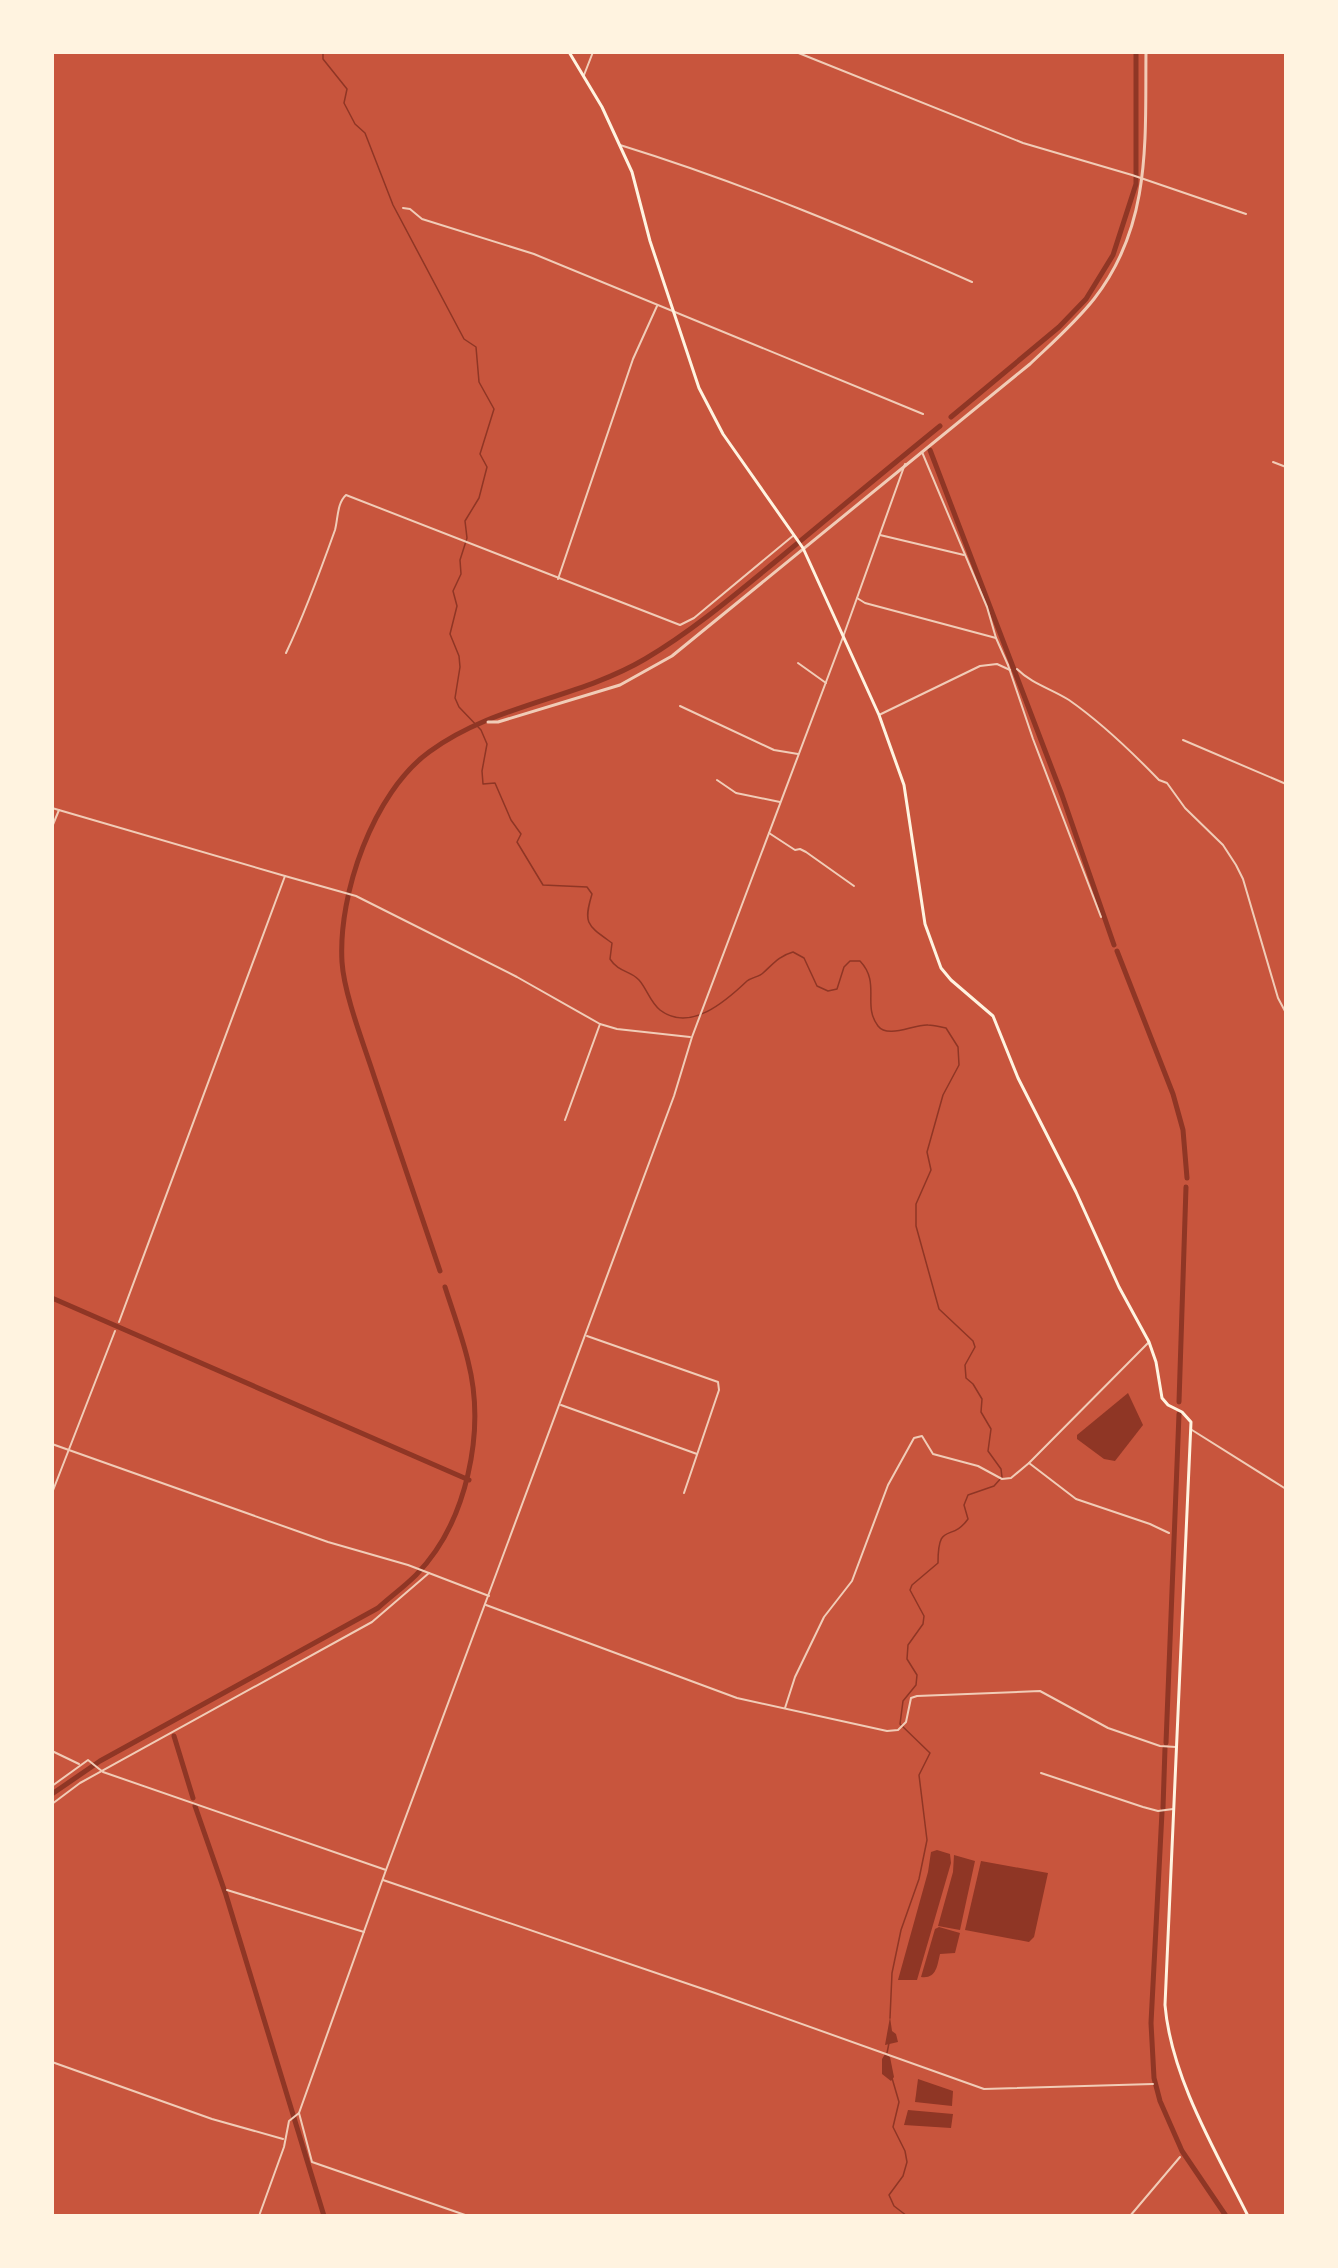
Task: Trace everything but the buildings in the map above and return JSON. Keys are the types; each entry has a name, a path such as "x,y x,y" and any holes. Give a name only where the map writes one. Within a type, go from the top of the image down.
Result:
{"main road":[{"path":"569,52 602,107 632,172 672,312 699,388 723,434 803,547 879,715 904,784 926,924 942,968 951,980 993,1016 1018,1078 1076,1192 1119,1287 1149,1342 1156,1362 1162,1398 1187,1417 1192,1430 1184,1540 1167,2022 1181,2070 1204,2130 1248,2216"}],"street":[{"path":"583,78 593,52"},
{"path":"796,52 1023,143 1132,175 1246,214"},
{"path":"488,722 498,722 620,685 644,674 672,656 1030,364 1077,320 1096,297 1112,272 1133,225 1143,179 1146,52"},
{"path":"620,145 685,165 820,217 972,282"},
{"path":"403,208 410,209 422,219 534,254 923,414"},
{"path":"558,579 633,359 657,306"},
{"path":"922,451 987,606 996,638 1008,665 1033,739 1101,917"},
{"path":"1274,462 1286,467"},
{"path":"468,2216 312,2162 299,2113 382,1880 561,1405 674,1096 692,1037 843,637 905,464"},
{"path":"286,653 311,600 343,497 346,495 461,542 680,625 694,618 794,535"},
{"path":"879,535 964,555"},
{"path":"857,598 865,603 996,638"},
{"path":"798,663 826,682"},
{"path":"879,715 980,666 997,664 1010,670 1008,665"},
{"path":"1017,669 1030,680 1066,699 1124,744 1159,780 1167,783 1185,808 1223,845 1244,879 1278,998 1286,1013"},
{"path":"680,706 774,750 798,754"},
{"path":"1183,740 1286,784"},
{"path":"717,780 736,793 780,802"},
{"path":"52,808 352,894 517,977 600,1024 617,1029 692,1037"},
{"path":"52,827 59,810"},
{"path":"769,833 795,850 800,849 806,852 854,886"},
{"path":"119,1322 285,876"},
{"path":"565,1120 600,1024"},
{"path":"52,1493 115,1331"},
{"path":"586,1336 718,1382 719,1390 684,1493"},
{"path":"785,1708 795,1677 824,1617 852,1581 888,1485 914,1438 922,1436 933,1454 939,1457 978,1466 1002,1479 1011,1478 1029,1463 1149,1342"},
{"path":"561,1405 697,1455"},
{"path":"1192,1430 1286,1489"},
{"path":"52,1444 328,1542 425,1571 490,1596"},
{"path":"1029,1463 1076,1499 1150,1524 1169,1533"},
{"path":"52,1804 80,1783 104,1772 372,1622 396,1604 429,1573"},
{"path":"486,1605 737,1698 887,1731 898,1730 906,1722 911,1698 917,1696 1040,1691 1108,1728 1160,1746 1176,1747"},
{"path":"52,1751 79,1764"},
{"path":"52,1786 79,1764 88,1760 104,1772 386,1870"},
{"path":"1041,1773 1143,1807 1158,1811 1173,1809"},
{"path":"382,1880 883,2051 984,2090 1153,2085"},
{"path":"227,1890 364,1932"},
{"path":"52,2062 212,2119 284,2139"},
{"path":"259,2216 284,2147 289,2121 299,2113"},
{"path":"1130,2216 1180,2157"}],"shaded area":[{"path":"1128,1393 1143,1425 1115,1461 1104,1459 1077,1439 1077,1435"},
{"path":"937,1850 950,1854 951,1863 917,1980 898,1980 928,1872 931,1852"},
{"path":"954,1855 975,1861 960,1930 938,1926 953,1872"},
{"path":"981,1861 1048,1873 1034,1937 1029,1942 965,1930"},
{"path":"939,1927 960,1933 955,1953 940,1954 933,1974 921,1977 935,1929"},
{"path":"890,2017 892,2031 896,2034 898,2042 885,2045"},
{"path":"885,2054 890,2057 894,2077 891,2081 882,2074 882,2059"},
{"path":"918,2079 953,2091 952,2106 915,2102"},
{"path":"908,2110 953,2114 951,2128 904,2125"}],"waterway":[{"path":"323,52 323,59 347,89 344,103 355,124 365,133 393,205 464,339 476,347 479,382 494,409 480,454 487,467 479,498 465,521 467,538 460,560 461,574 453,591 457,606 450,634 459,656 460,667 455,698 459,707 481,730 487,744 482,771 483,784 495,783 511,820 521,834 517,842 543,885 587,887 592,894 588,912 589,923 612,943 610,959 613,964 639,980 657,1007 671,1016 683,1018 707,1012 747,981 761,974 780,958 793,952 804,958 817,986 828,991 837,989 844,967 850,961 860,961 869,977 873,1018 882,1030 895,1031 922,1025 946,1028 958,1047 959,1065 943,1095 927,1152 931,1170 916,1204 916,1226 939,1309 973,1341 975,1347 965,1365 966,1378 973,1384 982,1399 981,1412 991,1429 988,1451 1001,1469 1002,1477 994,1486 968,1495 964,1505 968,1519 962,1526 943,1537 940,1541 938,1563 912,1585 910,1590 924,1616 923,1624 908,1645 907,1659 917,1675 916,1685 903,1701 900,1724 930,1753 919,1775 927,1840 919,1879 901,1930 892,1973 890,2018"},
{"path":"951,417 1059,327 1086,299 1113,255 1136,184 1136,52"},
{"path":"440,1271 355,1019 346,989 342,962 342,935 353,876 363,847 391,793 409,770 429,752 454,736 508,712 619,673 663,648 732,597 940,426"},
{"path":"930,450 1062,795 1114,945"},
{"path":"1117,951 1173,1094 1183,1130 1187,1178"},
{"path":"1179,1402 1186,1187"},
{"path":"52,1794 100,1761 378,1608 416,1575 434,1554 460,1503 468,1475 475,1417 468,1361 445,1287"},
{"path":"52,1298 469,1480"},
{"path":"1166,1743 1179,1414"},
{"path":"174,1736 193,1798"},
{"path":"1163,1808 1165,1748"},
{"path":"195,1806 226,1895 324,2216"},
{"path":"1162,1812 1151,2023 1154,2078 1160,2101 1182,2151 1226,2216"},
{"path":"887,2053 889,2043"},
{"path":"892,2078 899,2102 893,2127 905,2151 907,2162 903,2176 889,2195 894,2206 907,2216"}]}
